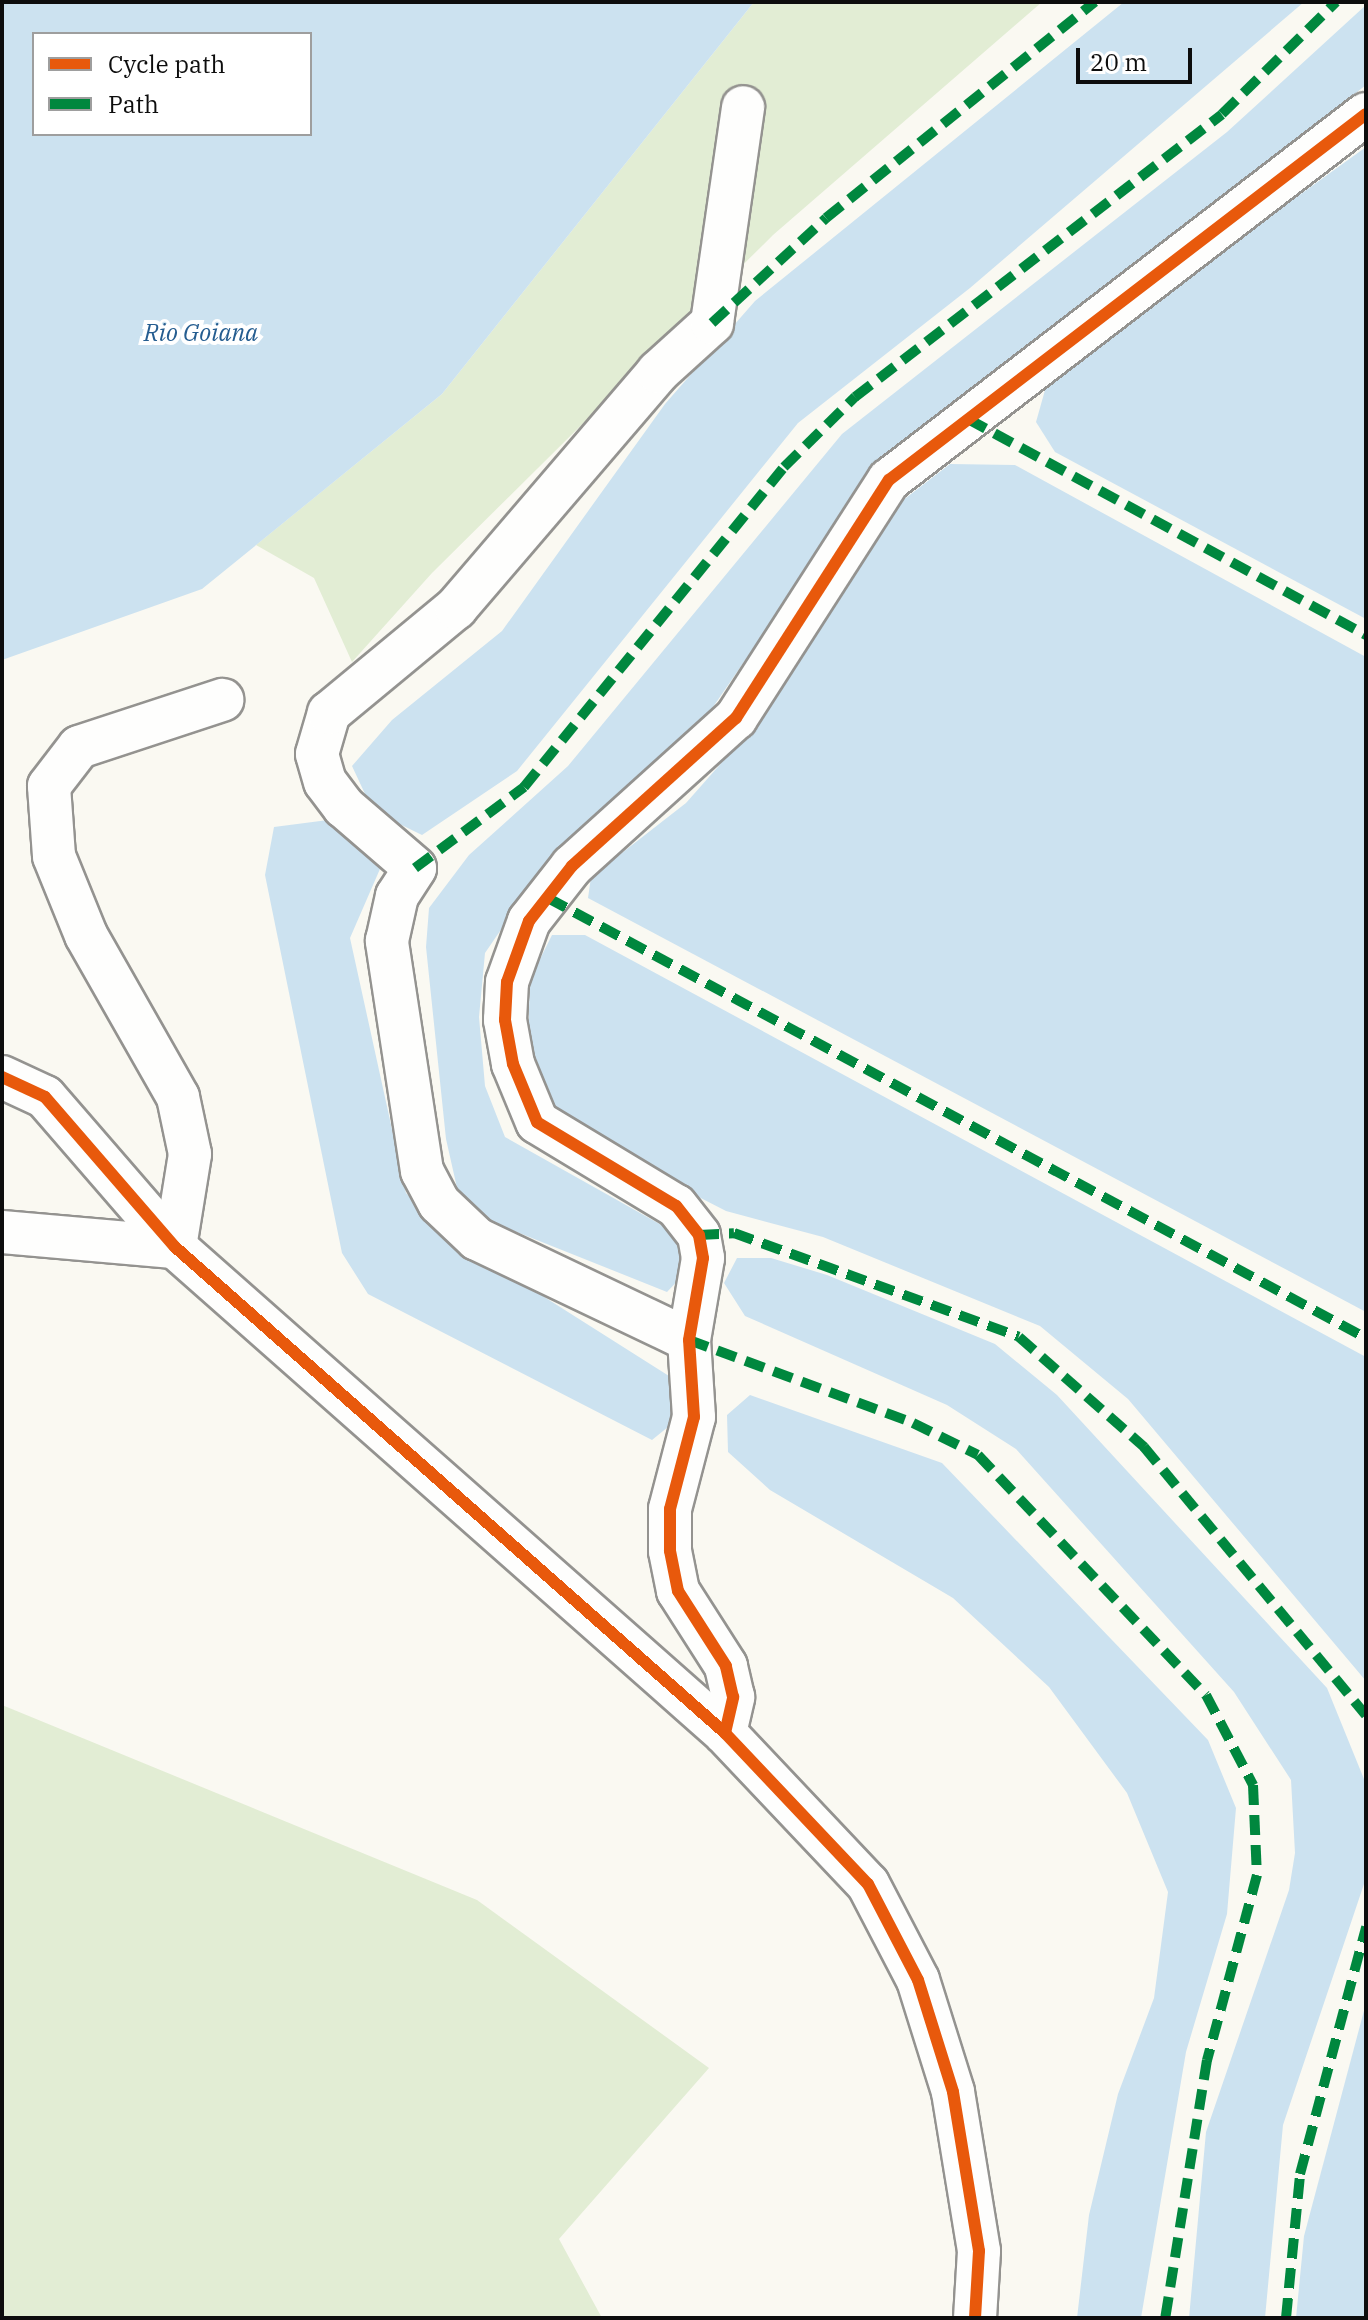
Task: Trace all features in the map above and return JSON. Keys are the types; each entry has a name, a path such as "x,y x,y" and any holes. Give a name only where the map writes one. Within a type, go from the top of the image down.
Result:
{"street":[{"path":"689,1340 477,1239 439,1203 422,1171 387,941 397,896 415,868 344,807 325,782 317,754 329,713 456,608 658,372 712,323 743,107"},
{"path":"725,1733 733,1697 726,1666 678,1591 670,1551 670,1509 694,1417 689,1340 703,1258 691,1218 537,1122 513,1064 507,982 529,921 572,866 736,718 889,480 1366,114"},
{"path":"175,1247 190,1154 178,1097 86,935 54,856 49,786 79,747 222,700"},
{"path":"2,1077 45,1097 175,1247 725,1733 868,1884 918,1980 953,2092 979,2251 975,2318"},
{"path":"2,1232 175,1247"}],"green space":[{"path":"754,2 1042,2 773,235 432,573 352,662 314,578 256,545 442,394"},
{"path":"2,1705 477,1900 709,2068 559,2239 602,2318 2,2318"}],"water":[{"name":"Rio Goiana","path":"2,2 754,2 442,394 202,589 2,660"},
{"path":"1124,2 1304,2 970,288 798,423 517,771 422,835 373,811 352,766 392,720 502,631 665,404 755,301"},
{"path":"1366,5 1366,85 880,464 713,707 533,883 485,953 479,1017 485,1086 505,1137 681,1236 687,1271 667,1292 462,1210 446,1139 426,947 429,908 469,855 568,766 842,434 1227,132"},
{"path":"1366,147 1366,619 1055,452 1036,422 1049,376"},
{"path":"950,464 1015,465 1366,657 1366,1312 588,898 591,877 686,803 747,734 898,504"},
{"path":"328,820 354,832 383,862 350,938 406,1193 448,1236 669,1376 679,1418 652,1440 368,1294 342,1253 265,875 274,827"},
{"path":"552,935 585,935 1366,1357 1366,1681 1128,1399 1040,1326 823,1237 726,1211 582,1137 551,1111 528,1041 530,979"},
{"path":"737,1258 771,1258 827,1275 995,1344 1057,1395 1327,1688 1366,1784 1366,1878 1283,2125 1265,2318 1189,2318 1206,2132 1289,1890 1295,1853 1291,1780 1234,1692 1016,1449 947,1405 745,1316 724,1283"},
{"path":"750,1395 942,1463 1208,1740 1236,1808 1227,1914 1186,2052 1141,2318 1077,2318 1089,2215 1118,2094 1154,1998 1168,1892 1127,1793 1049,1687 953,1598 770,1490 728,1452 727,1415"},
{"path":"1366,2003 1366,2318 1296,2318 1304,2236"}],"marked path":[{"path":"712,323 826,218 1095,2"},
{"path":"415,868 524,787 784,467 855,397 1222,114 1336,2"},
{"path":"968,419 1366,635"},
{"path":"548,898 1366,1338"},
{"path":"699,1235 734,1233 1019,1337 1144,1447 1366,1715"},
{"path":"689,1340 913,1423 978,1455 1206,1695 1253,1785 1257,1875 1207,2060 1165,2318"},
{"path":"1286,2318 1300,2174 1366,1927"}],"cycle path":[{"path":"725,1733 733,1697 726,1666 678,1591 670,1551 670,1509 694,1417 689,1340 703,1258 699,1235 676,1206 537,1122 513,1064 505,1020 507,982 529,921 572,866 736,718 889,480 1366,114"},
{"path":"2,1077 45,1097 175,1247 725,1733 868,1884 918,1980 953,2092 979,2251 975,2318"}]}
